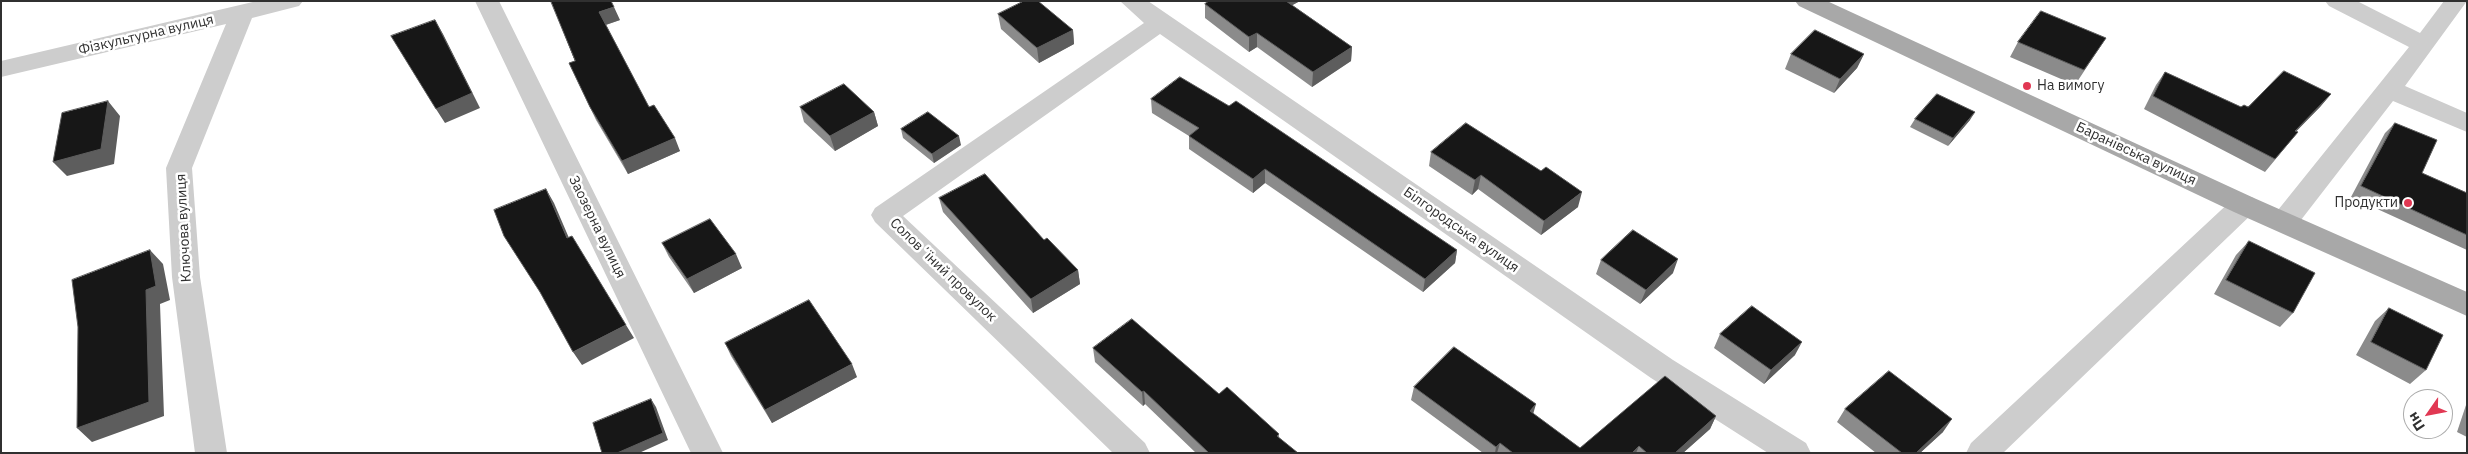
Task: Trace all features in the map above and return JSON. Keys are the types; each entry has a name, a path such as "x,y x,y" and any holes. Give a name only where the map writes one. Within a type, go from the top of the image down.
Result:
{"main road":[{"name":"Баранівська вулиця","path":"1806,1 2244,205 2467,305"}],"street":[{"name":"Фізкультурна вулиця","path":"1,69 291,1"},
{"name":"Заозерна вулиця","path":"487,1 707,453"},
{"name":"Білгородська вулиця","path":"1132,1 1160,23 1662,369 1794,453"},
{"path":"2337,1 2424,45"},
{"path":"2284,222 2390,89 2456,1"},
{"name":"Ключова вулиця","path":"211,453 186,277 179,168 242,13"},
{"name":"Соловʼїний провулок","path":"1134,453 885,216 1160,23"},
{"path":"2390,89 2467,123"},
{"path":"1982,453 2244,205"}],"building":[{"path":"551,1 611,1 614,7 599,12 649,107 654,105 675,138 622,161 590,107 569,63 575,61"},
{"path":"1024,1 1038,1 1073,30 1037,48 998,14"},
{"path":"1209,1 1286,1 1352,47 1313,72 1257,33 1249,37 1205,4"},
{"path":"2041,11 2106,38 2084,70 2018,42"},
{"path":"435,20 472,93 436,109 391,36"},
{"path":"1815,30 1864,54 1840,79 1791,54"},
{"path":"2284,71 2331,94 2295,131 2298,132 2275,159 2153,96 2165,72 2241,107 2244,105 2248,107"},
{"path":"1180,77 1229,106 1236,101 1457,250 1425,279 1265,169 1253,179 1189,136 1199,128 1151,99"},
{"path":"844,84 874,112 830,136 800,107"},
{"path":"1937,94 1975,112 1953,138 1915,119"},
{"path":"108,101 101,149 53,162 62,113"},
{"path":"928,112 959,136 932,154 901,129"},
{"path":"1466,123 1541,171 1546,167 1582,192 1544,221 1481,175 1475,180 1431,152"},
{"path":"2395,123 2437,140 2422,173 2467,193 2467,235 2361,186"},
{"path":"985,174 1044,240 1047,238 1078,270 1031,299 939,198"},
{"path":"546,189 567,238 572,236 626,325 573,352 540,292 504,236 494,210"},
{"path":"710,219 736,254 687,279 662,243"},
{"path":"1633,230 1678,259 1646,290 1601,260"},
{"path":"2249,241 2315,273 2293,313 2226,280"},
{"path":"150,250 156,286 146,290 149,402 77,428 78,327 72,280"},
{"path":"809,300 852,364 765,410 725,343"},
{"path":"1752,306 1802,342 1771,370 1720,334"},
{"path":"2389,308 2443,335 2426,370 2371,342"},
{"path":"1132,319 1219,394 1227,387 1279,434 1277,436 1298,453 1209,453 1144,391 1142,392 1093,348"},
{"path":"1454,347 1536,404 1530,411 1580,448 1665,376 1716,416 1675,453 1647,453 1639,446 1632,453 1513,453 1500,443 1496,447 1414,387"},
{"path":"1889,371 1952,419 1916,453 1902,453 1845,409"},
{"path":"651,399 663,433 617,453 602,453 593,423"}],"place":[{"name":"На вимогу","path":"2027,86"},
{"name":"Продукти","path":"2408,203"}]}
